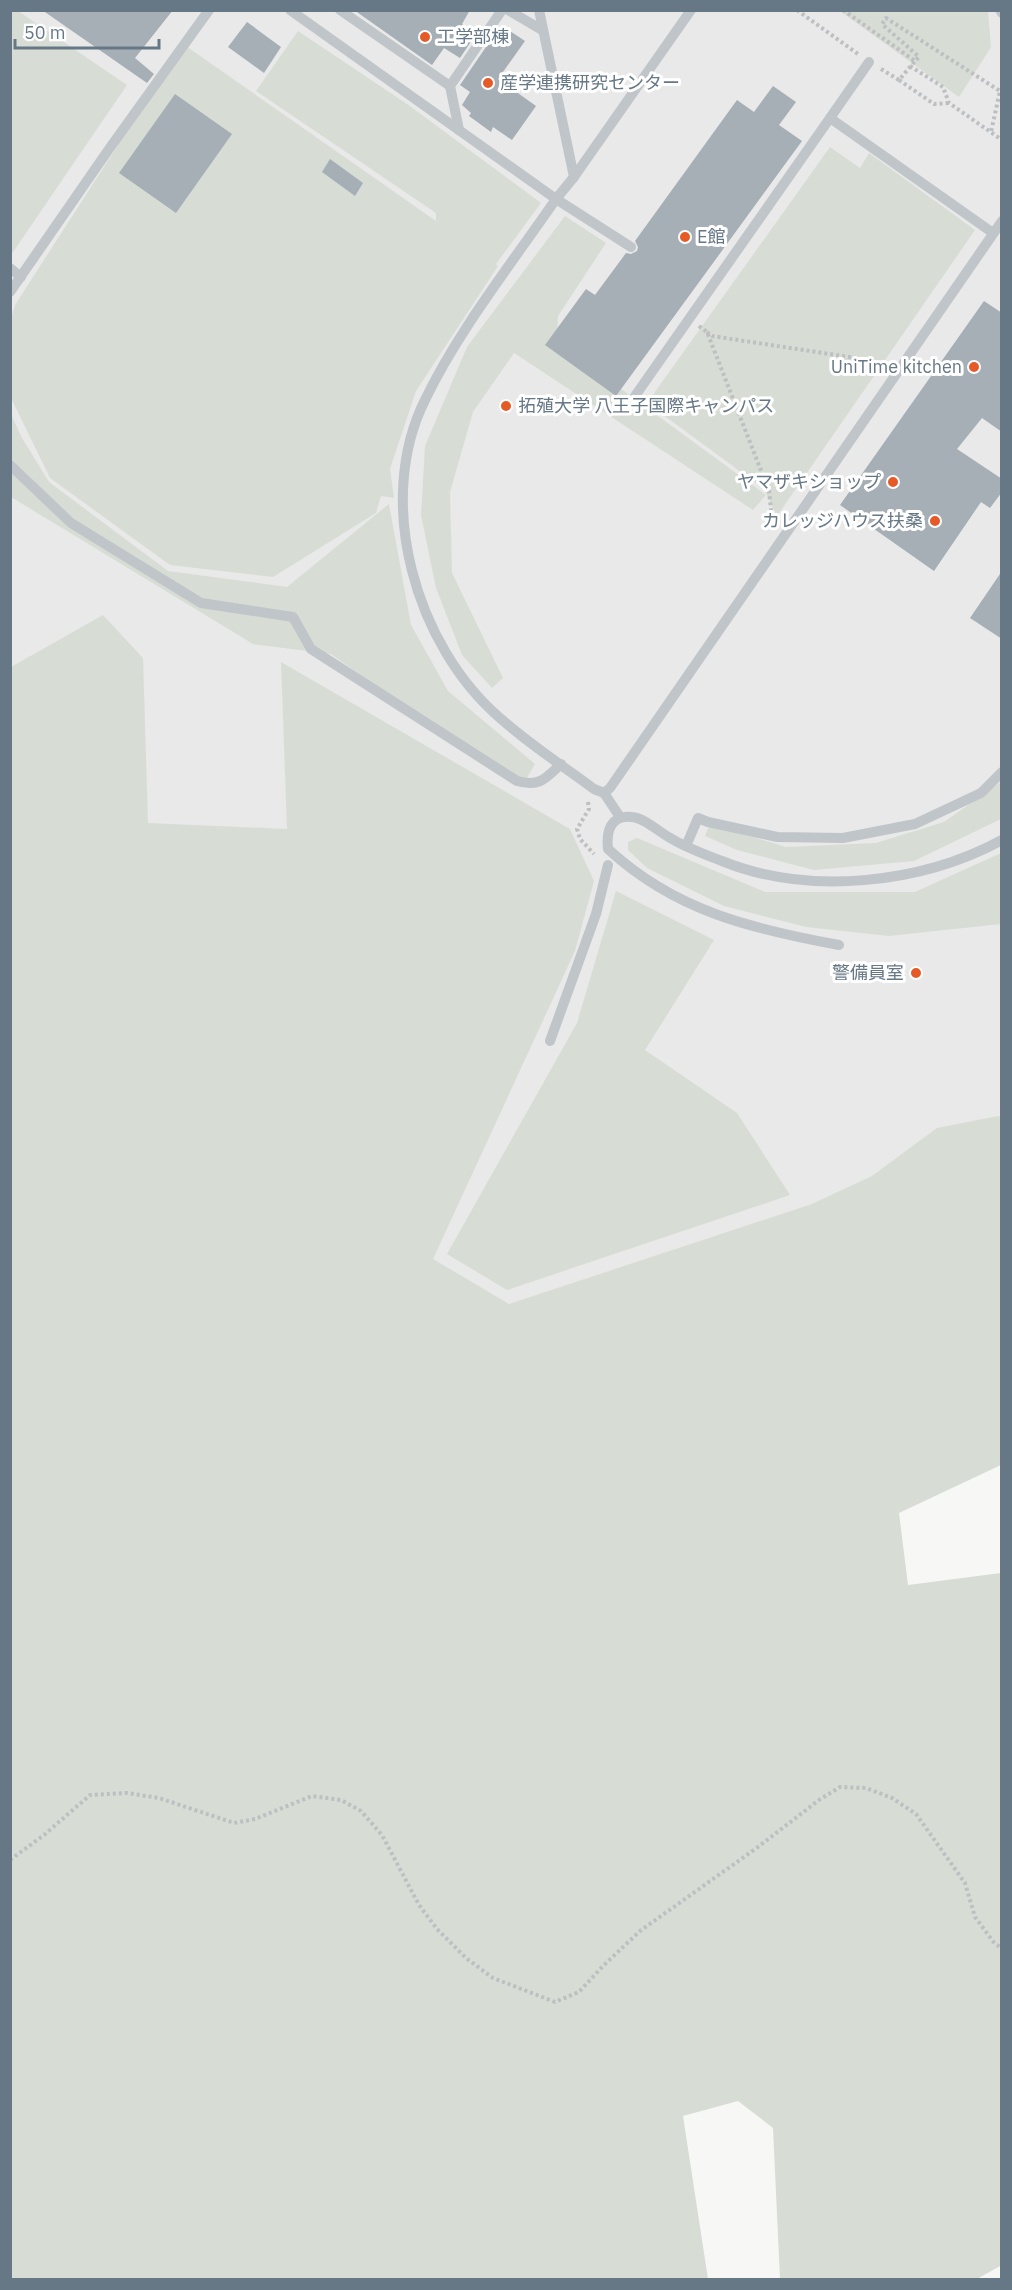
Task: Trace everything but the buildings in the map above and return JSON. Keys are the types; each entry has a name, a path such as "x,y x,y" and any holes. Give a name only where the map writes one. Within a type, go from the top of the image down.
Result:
{"lane":[{"path":"10,292 209,10"},
{"path":"290,10 556,199 631,247"},
{"path":"340,10 450,86 459,130"},
{"path":"450,86 502,10"},
{"path":"508,10 542,30"},
{"path":"539,10 574,177"},
{"path":"620,816 604,793 594,789 499,718 453,666 420,602 406,537 404,477 410,440 424,402 448,357 556,199 574,177 691,10"},
{"path":"635,396 869,62"},
{"path":"830,118 993,233"},
{"path":"604,793 610,788 1002,221"},
{"path":"10,268 21,277"},
{"path":"10,465 71,523 201,603 293,617 311,649 517,781 529,784 542,781 561,764"},
{"path":"686,846 698,818 777,837 843,838 915,824 981,793 1002,772"},
{"path":"839,945 741,924 711,914 674,896 638,875 608,849 607,835 611,823 620,816 635,817 686,846 724,862 764,874 813,880 849,881 884,878 921,871 955,861 1002,840"},
{"path":"550,1041 596,914 608,865"}],"path":[{"path":"797,10 832,34"},
{"path":"843,10 915,61 919,57 882,24 886,18 1000,91 991,132"},
{"path":"910,66 943,87 949,103 1002,140"},
{"path":"899,80 934,104 949,103"},
{"path":"689,318 712,336 856,358 884,376"},
{"path":"706,332 769,491 773,532"},
{"path":"10,1860 44,1835 90,1795 127,1793 159,1798 234,1823 255,1819 312,1796 341,1800 361,1811 382,1834 419,1905 465,1958 493,1978 555,2002 579,1992 640,1931 758,1847 819,1800 840,1787 866,1788 891,1798 916,1814 965,1883 975,1917 995,1944 1002,1948"}],"shaded area":[{"name":"拓殖大学 八王子国際キャンパス","path":"10,11 1001,11 1001,1208 479,1345 229,941 11,802"},
{"path":"10,11 18,11 127,85 11,255"},
{"path":"840,11 988,11 991,47 959,97"},
{"path":"298,31 407,104 541,203 496,264 498,266 416,391 390,469 394,498 381,496 376,513 273,577 170,565 50,478 11,398 10,323 15,305 183,44 436,221 436,213 256,91"},
{"path":"830,147 860,168 869,153 975,230 777,516 764,489 647,403"},
{"path":"565,216 606,243 558,316 557,342 766,495 753,510 514,353 473,412 450,492 452,573 503,678 492,688 462,655 436,588 421,515 425,446 467,347"},
{"path":"10,412 22,438 49,482 168,571 287,587 389,504 411,625 448,691 535,764 521,788 331,654 253,644 11,497"},
{"path":"103,615 143,658 148,823 287,829 281,662 570,829 594,881 575,951 433,1259 509,1304 812,1204 872,1176 937,1128 1001,1117 1001,1465 899,1513 908,1585 1001,1573 1002,2265 977,2279 780,2279 773,2128 738,2101 683,2116 708,2279 11,2279 11,667"},
{"path":"1001,782 1001,819 914,861 814,870 737,850 705,836 710,824 786,847 876,843 944,822"},
{"path":"637,838 765,892 915,892 1001,853 1001,924 889,936 806,927 724,906 647,868 628,850 628,842"},
{"path":"616,891 714,940 645,1050 737,1113 790,1195 507,1290 447,1254 577,1023"}],"place":[{"name":"工学部棟","path":"425,37"},
{"name":"産学連携研究センター","path":"488,83"},
{"name":"E館","path":"685,237"},
{"name":"UniTime kitchen","path":"974,367"},
{"name":"拓殖大学 八王子国際キャンパス","path":"506,406"},
{"name":"ヤマザキショップ","path":"893,482"},
{"name":"カレッジハウス扶桑","path":"935,521"},
{"name":"警備員室","path":"916,973"}]}
